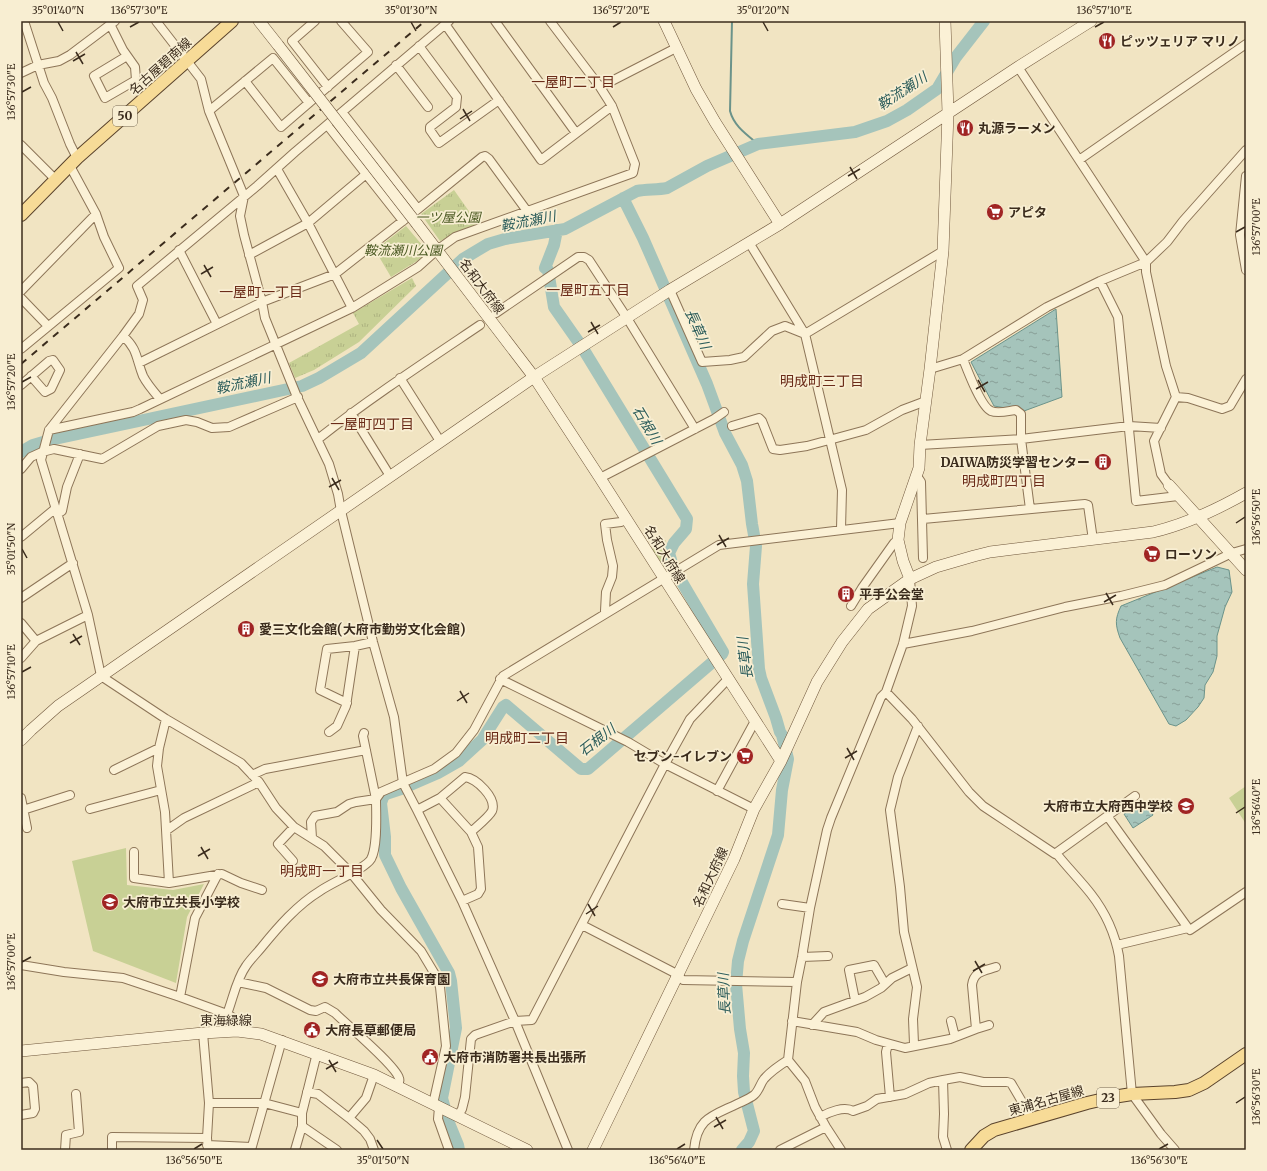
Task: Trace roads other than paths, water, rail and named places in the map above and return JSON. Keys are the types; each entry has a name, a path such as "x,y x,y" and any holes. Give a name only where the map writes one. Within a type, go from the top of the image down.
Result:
{"main road":[{"name":"名古屋碧南線","path":"21,215 73,162 232,21"},
{"name":"東浦名古屋線","path":"971,1150 984,1136 994,1130 1087,1103 1113,1096 1189,1090 1204,1083 1246,1054"}],"street":[{"path":"21,349 119,268 104,237 96,214 73,162 70,144 52,98 44,83 28,28 24,21"},
{"path":"156,21 188,60 201,79 210,111 244,196 240,216 265,318 287,373 329,464 338,494 373,642 394,717 405,786 462,901 515,1021 568,1150"},
{"name":"名和大府線","path":"259,21 439,251 534,377 664,578 754,721 782,758 754,809 734,859 637,1058 612,1114 593,1150"},
{"path":"315,21 292,41 328,87"},
{"path":"245,81 281,127 368,52 341,21"},
{"path":"495,21 576,133"},
{"path":"48,431 133,412 352,308 418,267 455,237 633,173 635,164 612,106 600,87 551,21"},
{"path":"664,21 696,89 727,142 780,224"},
{"path":"841,1150 820,1117 805,1081 788,1060 797,982 810,908 830,818 881,697 886,692 902,644 912,606 910,579 903,561 898,540 900,522 920,468 920,445 943,251 948,113 945,21"},
{"path":"21,740 30,730 58,706 534,377 667,292 750,244 1018,67 1091,21"},
{"path":"21,73 38,65 59,61 70,55 112,23 127,56 135,67 136,80 105,98 94,76 127,56"},
{"path":"449,1150 438,1119 437,1107 446,1046 440,987 436,976 421,951 381,910 351,873 324,846 294,827 276,808 259,782 241,763 166,719 101,676 88,615 41,460 42,452 48,431 139,314 143,300 137,286 277,169 295,152 328,126 342,112 447,23 541,160 612,106"},
{"path":"1079,160 1246,44"},
{"path":"419,46 457,97 456,107 430,127 430,130 439,143 499,100"},
{"path":"600,87 676,48"},
{"path":"210,111 273,58 309,103"},
{"path":"396,66 428,107"},
{"path":"1018,67 1146,262 1146,272 1166,366 1176,397 1154,441 1161,474 1178,496 1246,570"},
{"path":"342,112 418,209"},
{"path":"328,126 365,175 403,221"},
{"path":"21,145 56,180"},
{"path":"930,369 963,359 1047,307 1100,281 1146,262 1167,242 1183,221 1246,150"},
{"path":"139,363 262,302 335,274 482,157 485,156 489,158 526,211"},
{"path":"277,169 308,223 352,308"},
{"path":"249,255 308,223 365,175"},
{"path":"1246,176 1245,201 1240,235 1246,270"},
{"path":"21,291 96,214"},
{"path":"750,244 805,334 842,490 841,529"},
{"path":"179,250 217,324"},
{"path":"805,334 943,251"},
{"path":"496,313 578,257 584,257 589,260 627,318 695,429"},
{"path":"1100,281 1118,317 1136,501 1178,496"},
{"path":"667,292 702,362 730,360 744,357 772,331 785,326 805,334"},
{"path":"21,298 48,326"},
{"path":"318,439 400,378 480,325"},
{"path":"123,336 137,354 144,378 160,399"},
{"path":"963,359 978,393 990,411 999,412 1016,410 1020,414 1030,509"},
{"path":"21,384 31,376"},
{"path":"400,378 440,441"},
{"path":"1176,397 1188,398 1222,410 1230,406 1246,379"},
{"path":"21,469 31,457 54,449 102,459 158,426 186,420 198,422 212,428 229,427 298,397"},
{"path":"732,426 759,418 762,421 773,449 780,450 807,446 866,430 902,410 926,402"},
{"path":"600,478 714,419 724,412"},
{"path":"351,413 390,476"},
{"path":"920,445 1022,439 1129,426 1161,428"},
{"path":"21,536 56,511 62,511 65,503 67,486 80,454"},
{"path":"918,476 921,482 923,558"},
{"path":"782,758 818,682 842,642 868,609 910,579 936,567 990,552 1093,540 1174,528 1216,510 1246,493"},
{"path":"923,519 1085,504 1088,505 1093,540"},
{"path":"606,613 606,592 612,577 613,566 605,524 621,522 626,519"},
{"path":"312,838 311,822 315,816 337,812 349,804 356,802 376,799 381,792 405,786 434,769 456,753 474,730 500,679 503,676 719,545 900,522"},
{"path":"851,606 889,550 898,540"},
{"path":"902,644 972,631 1065,607 1121,596 1165,585 1232,553 1246,549"},
{"path":"21,598 73,563"},
{"path":"21,658 36,641 88,615"},
{"path":"21,623 36,641"},
{"path":"347,703 320,690 327,649 355,646 373,642"},
{"path":"329,732 337,726 347,703 355,646"},
{"path":"500,679 628,742 665,764 754,809"},
{"path":"456,1115 462,1109 466,1097 470,1039 475,1035 515,1021 532,1020 665,764 690,719 728,679"},
{"path":"886,692 918,726 970,792 984,806 1055,854 1056,853 1092,894 1108,923 1117,945 1132,1094 1161,1134 1175,1150"},
{"path":"166,719 159,748 157,766 167,830 166,849 169,882"},
{"path":"717,791 754,721"},
{"path":"914,1044 913,1019 917,988 904,932 890,810 898,777 918,726"},
{"path":"227,1014 245,967 284,921 304,902 371,860 374,852 376,799 363,736 364,732"},
{"path":"114,770 159,748"},
{"path":"252,775 265,769 366,750"},
{"path":"417,810 440,798 464,777 470,777 487,791 493,805 492,812 471,832"},
{"path":"167,830 184,818 259,782"},
{"path":"90,809 161,790"},
{"path":"23,810 70,795"},
{"path":"1056,853 1108,817 1135,796"},
{"path":"21,798 27,828"},
{"path":"440,798 471,832 478,847 481,889 478,894 462,901"},
{"path":"1108,817 1188,928"},
{"path":"293,861 278,844 294,827"},
{"path":"134,852 134,878 169,882 222,874 241,883 262,890"},
{"path":"180,997 195,918 218,874"},
{"path":"1117,945 1188,928 1190,930 1246,892"},
{"path":"782,904 810,908"},
{"path":"582,925 683,980 797,982"},
{"path":"802,957 828,956"},
{"path":"21,965 64,972 123,978 227,1014 232,1017 237,1031"},
{"path":"855,1000 849,970 874,965 885,984"},
{"path":"976,1029 972,985 973,981 976,974 996,966"},
{"path":"812,1025 824,1012 865,997 892,978 912,968"},
{"path":"238,982 266,988 310,1010 316,1011 325,1007 330,1010 391,1066 399,1077 400,1082 397,1087"},
{"path":"792,1021 857,1032 888,1044 905,1048 955,1037 989,1025"},
{"path":"950,1021 955,1037"},
{"name":"東海緑線","path":"21,1051 204,1033 237,1031 261,1034 282,1040 374,1075 526,1150"},
{"path":"204,1033 209,1103 207,1144"},
{"path":"112,1150 112,1137 251,1149 282,1040"},
{"path":"888,1044 886,1052 890,1096"},
{"path":"295,1150 302,1126 302,1113 317,1053"},
{"path":"694,1150 695,1138 698,1129 706,1121 712,1116 750,1098 756,1093 764,1079 788,1060"},
{"path":"349,1118 366,1098 374,1075"},
{"path":"820,1117 848,1108 853,1111 867,1106 877,1099 905,1094 929,1083 960,1078 983,1082 1011,1083 1028,1112 1029,1120"},
{"path":"943,1080 943,1137 947,1150"},
{"path":"21,1083 29,1082 33,1086 35,1109 33,1113 21,1115"},
{"path":"307,1092 318,1094 349,1118 364,1131 370,1139 374,1150"},
{"path":"66,1150 66,1135 79,1132 76,1094"},
{"path":"209,1103 264,1103 302,1113"},
{"path":"302,1126 337,1150"},
{"path":"780,1150 826,1127"}],"water":[{"path":"1056,309 1062,397 1024,411 994,406 971,362"},
{"path":"1217,567 1229,570 1232,592 1225,607 1217,636 1217,656 1213,672 1205,685 1204,698 1198,707 1186,720 1176,726 1169,724 1120,638 1116,622 1121,606"},
{"path":"1144,801 1153,815 1133,828 1124,814"}],"waterway":[{"path":"732,21 730,111 737,125 758,144"},
{"name":"鞍流瀬川","path":"21,452 33,445 50,440 302,386 319,378 361,353 463,259 488,244 505,239 565,229 637,191 667,188 707,166 758,144 855,132 887,121 907,110 937,89 956,57 984,21"},
{"name":"長草川","path":"623,198 643,238 707,384 725,433 742,465 747,481 756,546 753,584 759,669 782,735 788,759 782,790 778,835 743,941 738,961 736,984 740,1029 744,1053 744,1092 754,1131 749,1142 742,1150"},
{"name":"石根川","path":"459,1150 442,1098 456,1028 451,981 449,973 401,888 385,855 385,837 381,803 383,797 386,794 438,773 459,761 482,740 503,707 506,705 581,769 588,769 723,652 673,567 669,553 674,543 686,529 687,519 582,347 554,307 548,270 545,268 554,245 557,230"}],"railway":[{"path":"21,364 425,21"}],"place":[{"name":"ピッツェリア マリノ","path":"1107,41"},
{"name":"丸源ラーメン","path":"965,128"},
{"name":"アピタ","path":"995,212"},
{"name":"DAIWA防災学習センター","path":"1103,462"},
{"name":"ローソン","path":"1152,554"},
{"name":"平手公会堂","path":"846,594"},
{"name":"愛三文化会館(大府市勤労文化会館)","path":"246,629"},
{"name":"セブン-イレブン","path":"745,756"},
{"name":"大府市立大府西中学校","path":"1186,806"},
{"name":"大府市立共長小学校","path":"110,902"},
{"name":"大府市立共長保育園","path":"320,979"},
{"name":"大府長草郵便局","path":"312,1030"},
{"name":"大府市消防署共長出張所","path":"430,1057"}],"district":[{"name":"一屋町二丁目","path":"573,82"},
{"name":"一屋町五丁目","path":"588,290"},
{"name":"一屋町一丁目","path":"261,292"},
{"name":"明成町三丁目","path":"822,381"},
{"name":"一屋町四丁目","path":"372,424"},
{"name":"明成町四丁目","path":"1004,481"},
{"name":"明成町二丁目","path":"527,738"},
{"name":"明成町一丁目","path":"322,871"}],"park label":[{"name":"一ツ屋公園","path":"448,217"},
{"name":"鞍流瀬川公園","path":"403,250"}]}
